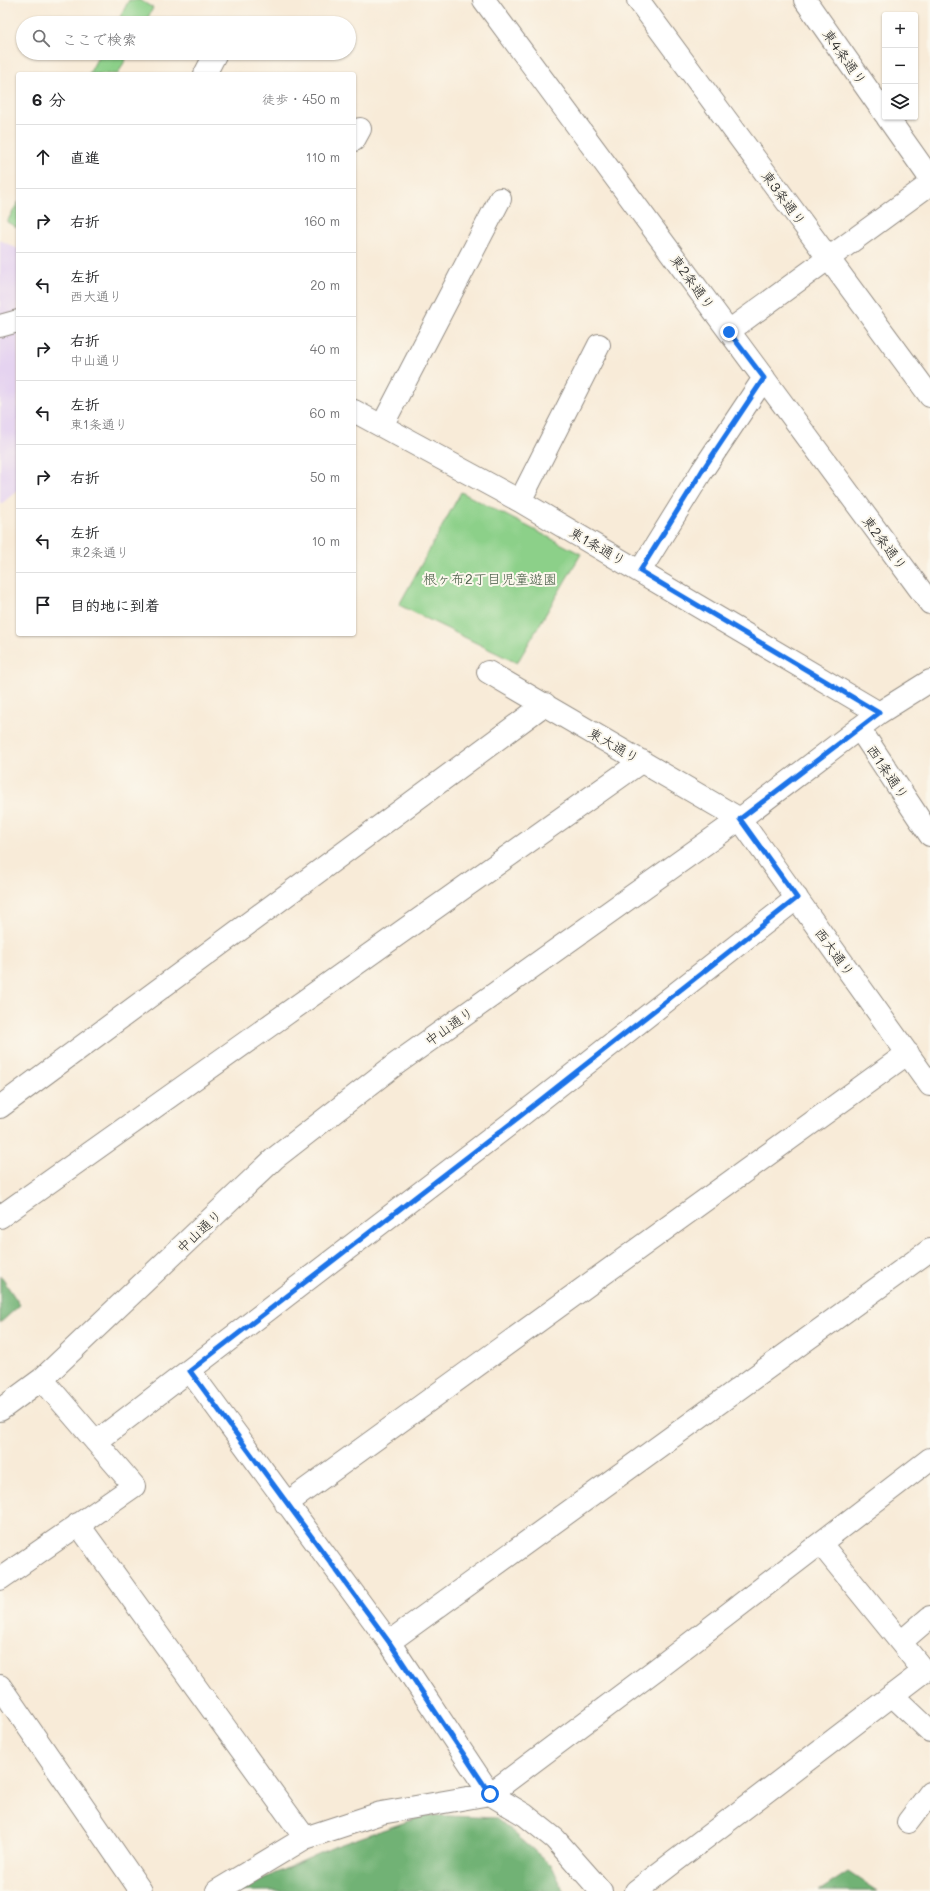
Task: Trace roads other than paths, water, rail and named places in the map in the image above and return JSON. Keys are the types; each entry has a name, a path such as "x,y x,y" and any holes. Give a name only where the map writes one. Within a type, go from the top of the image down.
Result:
{"street":[{"name":"東2条通り","path":"484,0 930,603"},
{"name":"東3条通り","path":"638,0 930,396"},
{"name":"東4条通り","path":"805,0 882,110"},
{"path":"206,72 212,60"},
{"path":"889,120 930,178"},
{"path":"729,332 930,184"},
{"path":"382,426 500,199"},
{"path":"0,326 16,322"},
{"path":"520,501 599,345"},
{"path":"640,571 702,471 764,378"},
{"name":"東1条通り","path":"356,412 520,501 879,713"},
{"name":"東大通り","path":"488,672 740,819"},
{"name":"中山通り","path":"0,1410 42,1379 275,1158 396,1064 740,819 879,713 930,681"},
{"path":"0,1107 545,704"},
{"name":"西1条通り","path":"859,728 930,835"},
{"path":"0,1217 642,761"},
{"name":"西大通り","path":"740,819 930,1085"},
{"path":"96,1442 519,1117 797,898"},
{"path":"286,1504 908,1053"},
{"path":"389,1642 930,1250"},
{"path":"190,1371 286,1504 389,1642 490,1794 525,1815 555,1839 601,1891"},
{"path":"0,1579 134,1486 42,1379"},
{"path":"217,1891 305,1838 381,1813 490,1794 821,1544 930,1459"},
{"path":"78,1524 305,1838"},
{"path":"636,1891 924,1671 821,1544"},
{"path":"900,1642 930,1617"},
{"path":"0,1686 141,1891"},
{"path":"892,1695 930,1731"},
{"path":"908,1822 930,1793"}],"park label":[{"name":"根ヶ布2丁目児童遊園","path":"490,578"}]}
